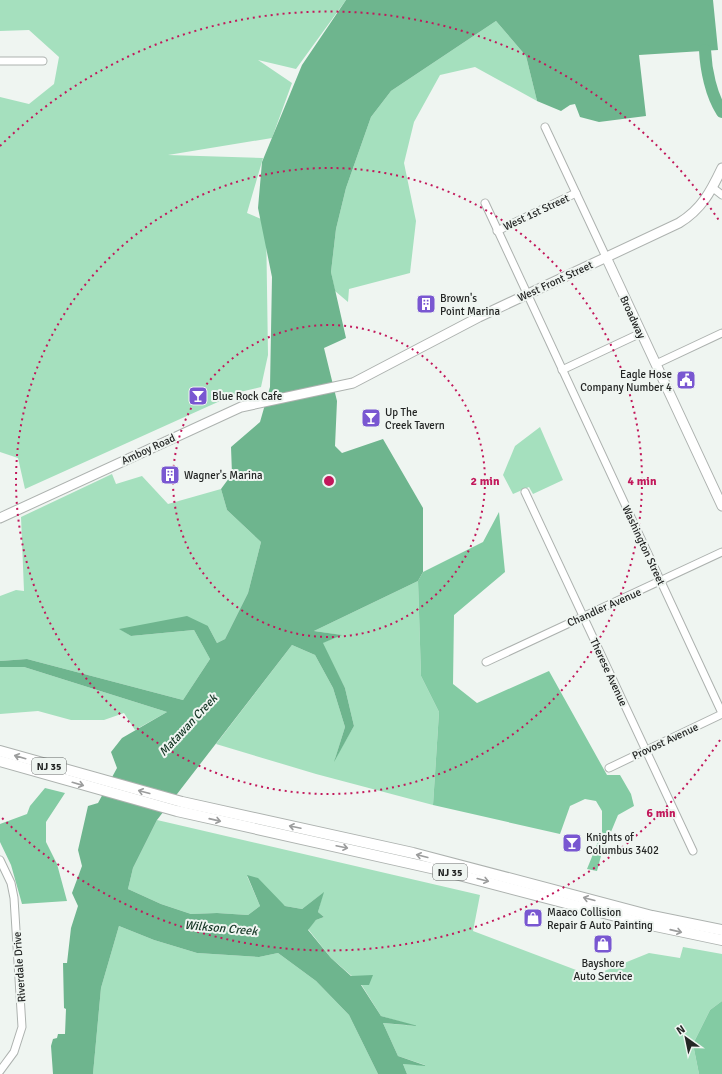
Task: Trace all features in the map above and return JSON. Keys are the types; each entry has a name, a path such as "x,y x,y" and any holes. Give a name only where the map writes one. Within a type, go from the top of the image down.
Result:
{"highway":[{"name":"NJ 35","path":"0,751 95,784"},
{"name":"NJ 35","path":"0,761 440,870 659,927 722,940"},
{"name":"NJ 35","path":"180,806 413,853 652,916 722,930"}],"main road":[{"name":"West Front Street","path":"300,395 344,386 526,294 688,218 699,208 713,188 722,168"},
{"name":"Broadway","path":"606,257 720,496 722,506"},
{"name":"Amboy Road","path":"0,518 241,407 264,401 300,395"}],"street":[{"path":"0,61 43,61"},
{"name":"Broadway","path":"545,127 606,257"},
{"path":"713,188 722,195"},
{"name":"West 1st Street","path":"497,230 576,193"},
{"name":"Washington Street","path":"485,202 526,294 722,713"},
{"path":"562,370 641,333"},
{"path":"656,364 722,333"},
{"name":"Therese Avenue","path":"525,492 693,851"},
{"name":"Chandler Avenue","path":"486,662 722,552"},
{"name":"Provost Avenue","path":"609,768 722,713"},
{"name":"Riverdale Drive","path":"0,860 11,883 14,898 23,1018 18,1044 10,1059 0,1071"}],"shaded area":[{"path":"0,0 346,0 296,69 258,60 292,83 272,138 168,155 263,158 247,213 266,221 268,355 261,387 240,392 25,489 18,458 0,452 0,97 29,104 54,84 59,57 29,30 0,31"},
{"path":"496,21 526,56 537,101 475,67 440,75 414,122 404,163 416,221 410,273 349,289 348,302 335,291 331,272 336,229 346,188 371,117 391,91"},
{"path":"540,427 563,480 533,494 529,487 513,494 503,475 515,446"},
{"path":"112,474 116,484 142,476 168,504 221,489 227,510 261,542 248,593 225,639 217,643 208,626 120,629 131,636 194,630 210,659 183,700 27,659 0,661 0,596 16,590 24,591 21,517"},
{"path":"499,512 505,572 454,615 453,684 477,703 549,671 607,775 620,775 631,794 634,806 618,815 601,856 597,871 587,869 602,832 602,811 596,801 585,799 570,806 560,834 433,805 439,712 421,676 418,581 423,572 483,542"},
{"path":"418,581 421,676 439,712 433,805 316,774 216,744 292,645 315,655 333,688 345,727 335,759 354,726 345,688 322,643 341,635 314,631"},
{"path":"0,667 24,667 167,712 135,730 124,713 104,720 71,720 38,711 0,714"},
{"path":"45,788 65,793 46,822 46,842 57,864 67,901 22,904 11,865 0,842 0,824 27,814 30,806"},
{"path":"157,820 480,895 473,931 592,976 649,953 680,958 683,947 722,954 722,1001 710,1010 693,1044 699,1074 407,1074 403,1064 425,1065 398,1056 383,1023 415,1026 381,1016 361,984 331,958 308,929 316,920 324,917 318,912 323,893 302,909 285,906 247,876 260,906 248,915 217,913 191,914 161,904 128,889 133,868"},
{"path":"119,926 154,940 197,953 259,957 278,953 316,981 349,1015 378,1074 93,1074 101,988"},
{"path":"722,1001 722,1074 699,1074 693,1044 710,1010"}],"water":[{"path":"346,0 713,0 718,50 639,55 646,116 599,122 580,117 575,104 570,105 561,111 537,101 526,56 496,21 391,91 371,117 346,188 336,229 331,272 346,338 324,348 337,401 335,446 342,453 383,439 423,508 423,572 418,581 314,631 342,635 323,643 345,688 354,726 334,762 345,727 333,688 315,655 292,645 157,820 133,868 128,889 161,904 191,914 217,913 248,915 260,906 247,875 258,878 285,906 302,909 324,892 318,912 324,917 316,920 308,930 331,958 351,976 373,975 369,985 361,985 381,1016 418,1026 383,1023 398,1056 427,1066 403,1064 407,1074 378,1074 349,1015 316,981 278,953 259,957 197,953 154,940 119,926 101,988 93,1074 53,1074 51,1046 53,1039 57,1038 58,1034 65,1034 66,1009 64,1008 63,963 67,963 71,928 78,906 72,893 82,866 78,850 88,806 98,803 117,768 111,752 122,738 167,712 24,667 0,667 0,661 27,659 183,700 210,659 194,630 131,636 119,629 187,616 208,626 217,643 225,639 248,593 261,542 227,510 221,489 232,474 231,447 260,422 270,387 272,277 258,208 262,162 302,65"}],"waterway":[{"path":"705,50 710,82 715,98 722,112"}],"place":[{"name":"Brown's Point Marina","path":"426,304"},
{"name":"Eagle Hose Company Number 4","path":"686,380"},
{"name":"Blue Rock Cafe","path":"198,396"},
{"name":"Up The Creek Tavern","path":"371,418"},
{"name":"Wagner's Marina","path":"170,475"},
{"name":"Knights of Columbus 3402","path":"572,843"},
{"name":"Maaco Collision Repair & Auto Painting","path":"533,918"},
{"name":"Bayshore Auto Service","path":"603,944"}],"water label":[{"name":"Matawan Creek","path":"188,725"},
{"name":"Wilkson Creek","path":"221,928"}]}
